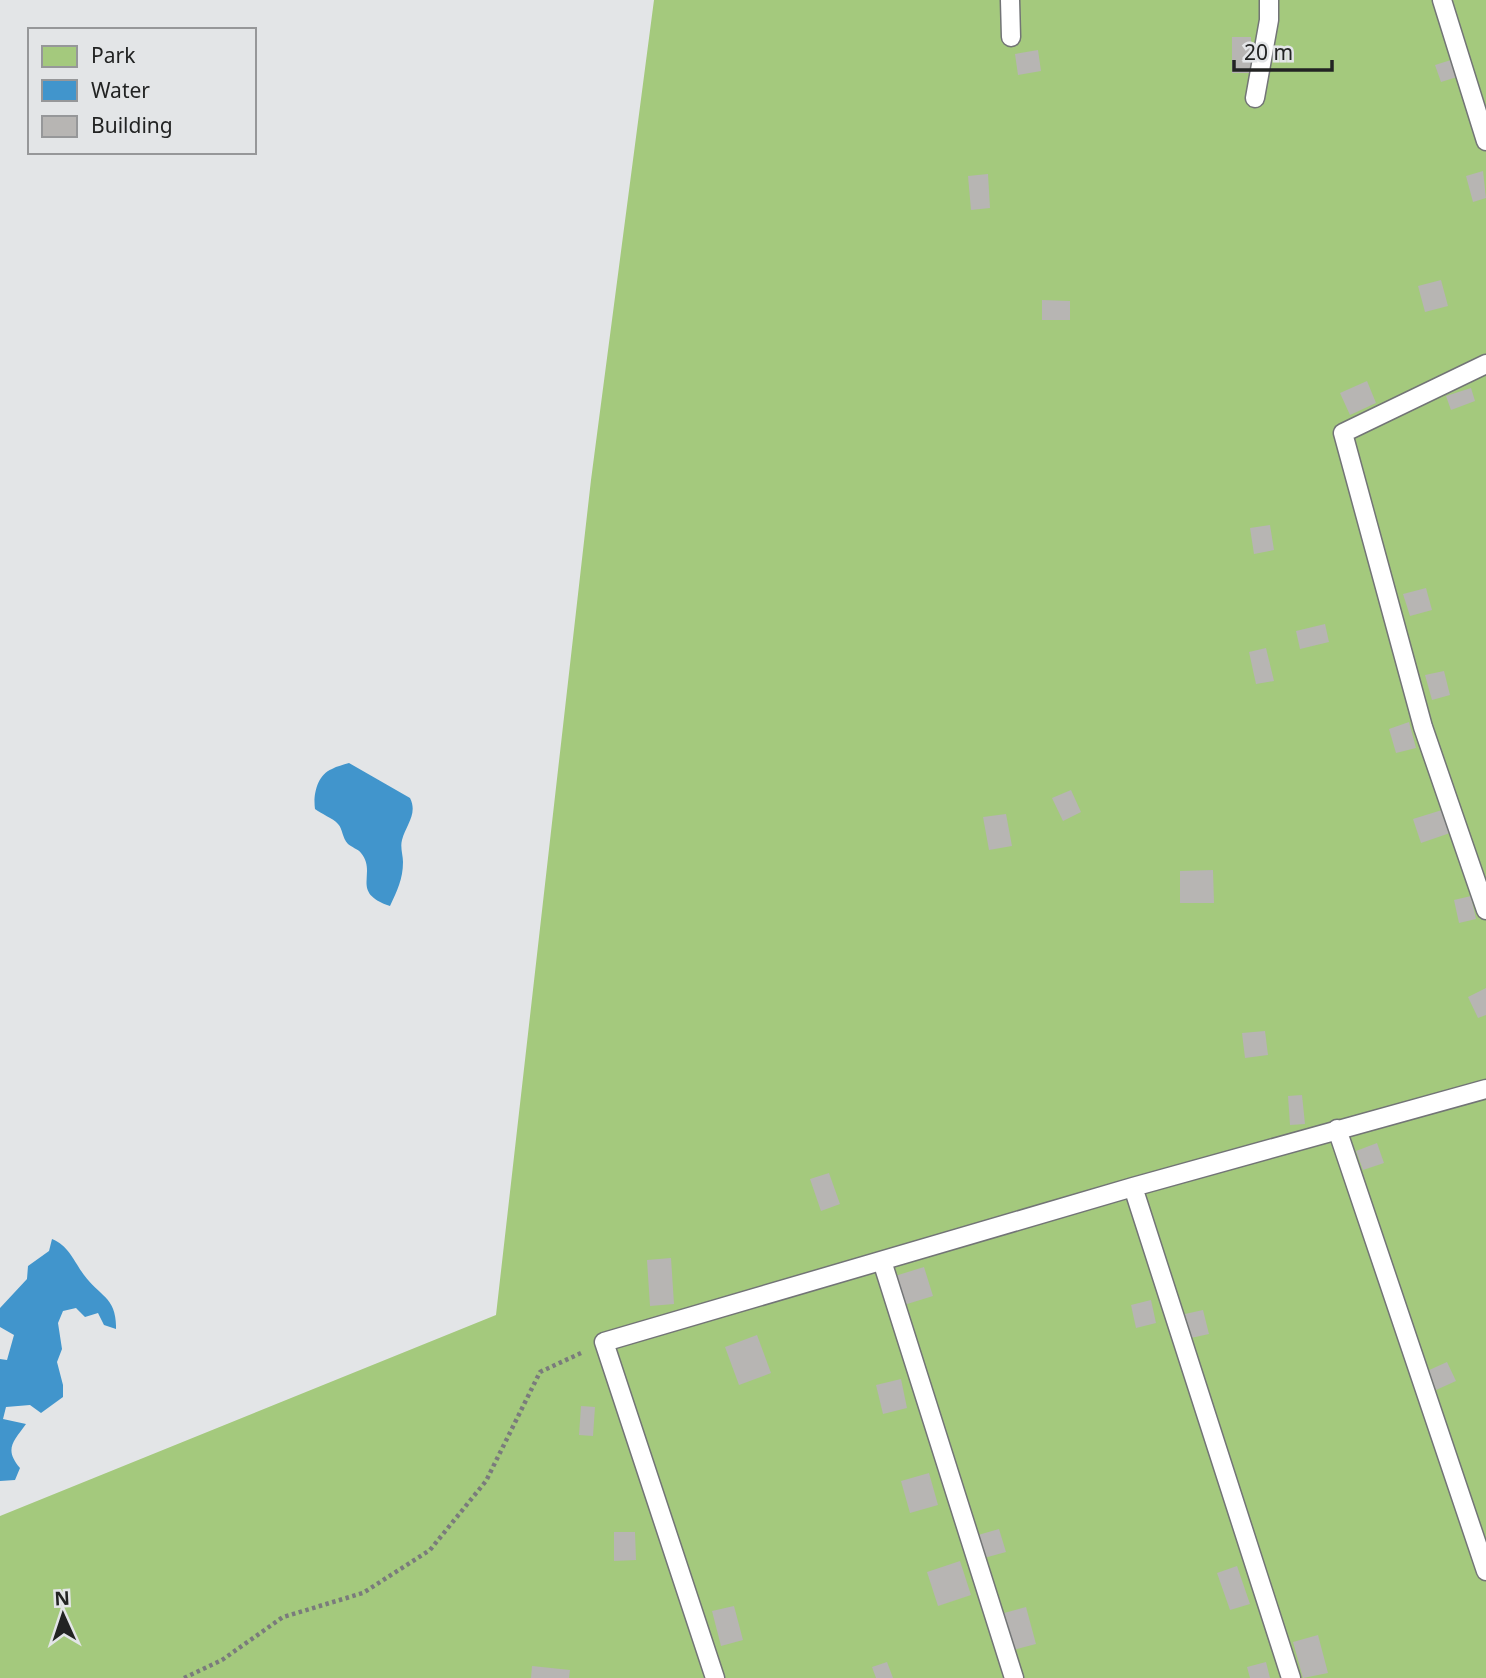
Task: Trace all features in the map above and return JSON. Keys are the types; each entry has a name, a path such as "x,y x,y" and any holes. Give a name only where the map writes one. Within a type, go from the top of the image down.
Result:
{"lane":[{"path":"1010,0 1010,37"},
{"path":"1255,98 1269,20 1269,0"},
{"path":"1442,0 1486,141"},
{"path":"1486,364 1343,433 1423,727 1486,910"},
{"path":"715,1678 604,1342 1133,1187 1486,1089"},
{"path":"1337,1129 1486,1571"},
{"path":"1133,1187 1291,1678"},
{"path":"882,1261 1014,1678"}],"path":[{"path":"184,1678 222,1660 283,1617 363,1593 430,1550 486,1481 540,1372 604,1342"}],"green space":[{"path":"654,0 1486,0 1486,1678 0,1678 0,1516 496,1315 591,480"}],"water":[{"path":"349,763 410,798 412,804 412,814 401,843 402,874 390,906 378,901 367,889 367,868 361,853 346,842 336,822 315,809 316,792 323,776 334,768"},
{"path":"52,1239 67,1250 84,1275 110,1303 116,1318 116,1329 104,1325 98,1313 85,1317 76,1308 63,1311 58,1323 62,1349 57,1362 63,1397 41,1413 30,1405 6,1407 3,1419 26,1424 11,1450 20,1468 15,1480 0,1481 0,1359 7,1360 14,1335 0,1327 0,1308 27,1279 28,1266 49,1251"}],"building":[{"path":"1232,37 1251,37 1251,73 1232,73"},
{"path":"1038,50 1041,71 1018,75 1015,54"},
{"path":"1451,60 1457,77 1441,82 1435,65"},
{"path":"1483,171 1486,198 1473,202 1466,176"},
{"path":"988,174 990,208 971,210 968,176"},
{"path":"1441,280 1448,306 1425,312 1418,286"},
{"path":"1042,300 1070,301 1070,320 1042,320"},
{"path":"1367,381 1376,403 1350,415 1340,393"},
{"path":"1471,388 1475,401 1451,410 1446,396"},
{"path":"1270,525 1274,550 1254,554 1250,528"},
{"path":"1426,588 1432,610 1410,616 1403,594"},
{"path":"1325,624 1329,642 1300,649 1296,631"},
{"path":"1266,648 1274,681 1256,684 1249,652"},
{"path":"1444,671 1450,695 1432,700 1425,675"},
{"path":"1409,722 1416,748 1396,753 1389,729"},
{"path":"1071,790 1081,812 1063,821 1052,798"},
{"path":"1442,810 1450,833 1421,843 1413,819"},
{"path":"1006,814 1012,846 989,850 983,817"},
{"path":"1213,870 1214,903 1180,903 1180,871"},
{"path":"1471,896 1476,919 1459,923 1454,900"},
{"path":"1486,988 1486,1015 1478,1018 1468,997"},
{"path":"1265,1031 1268,1055 1245,1058 1242,1033"},
{"path":"1302,1095 1305,1124 1290,1125 1288,1096"},
{"path":"1377,1143 1384,1163 1363,1170 1356,1151"},
{"path":"829,1173 840,1204 821,1211 810,1179"},
{"path":"671,1258 674,1304 650,1306 647,1260"},
{"path":"924,1267 933,1296 904,1305 895,1276"},
{"path":"1151,1300 1156,1323 1136,1328 1131,1305"},
{"path":"1203,1310 1209,1334 1191,1338 1185,1314"},
{"path":"757,1335 771,1373 739,1385 725,1347"},
{"path":"1447,1362 1456,1381 1436,1390 1427,1371"},
{"path":"901,1379 907,1408 883,1414 876,1385"},
{"path":"581,1406 595,1407 593,1436 579,1435"},
{"path":"929,1473 938,1505 910,1513 901,1481"},
{"path":"999,1529 1006,1552 984,1558 978,1535"},
{"path":"614,1532 635,1532 636,1560 614,1561"},
{"path":"960,1561 971,1595 938,1606 927,1572"},
{"path":"1237,1566 1250,1604 1230,1610 1217,1573"},
{"path":"734,1606 743,1640 721,1646 712,1611"},
{"path":"1026,1607 1036,1644 1013,1650 1004,1613"},
{"path":"1318,1635 1328,1673 1303,1678 1293,1642"},
{"path":"887,1662 893,1678 876,1678 872,1667"},
{"path":"1266,1662 1270,1678 1250,1678 1247,1667"},
{"path":"532,1666 570,1670 569,1678 531,1678"}]}
